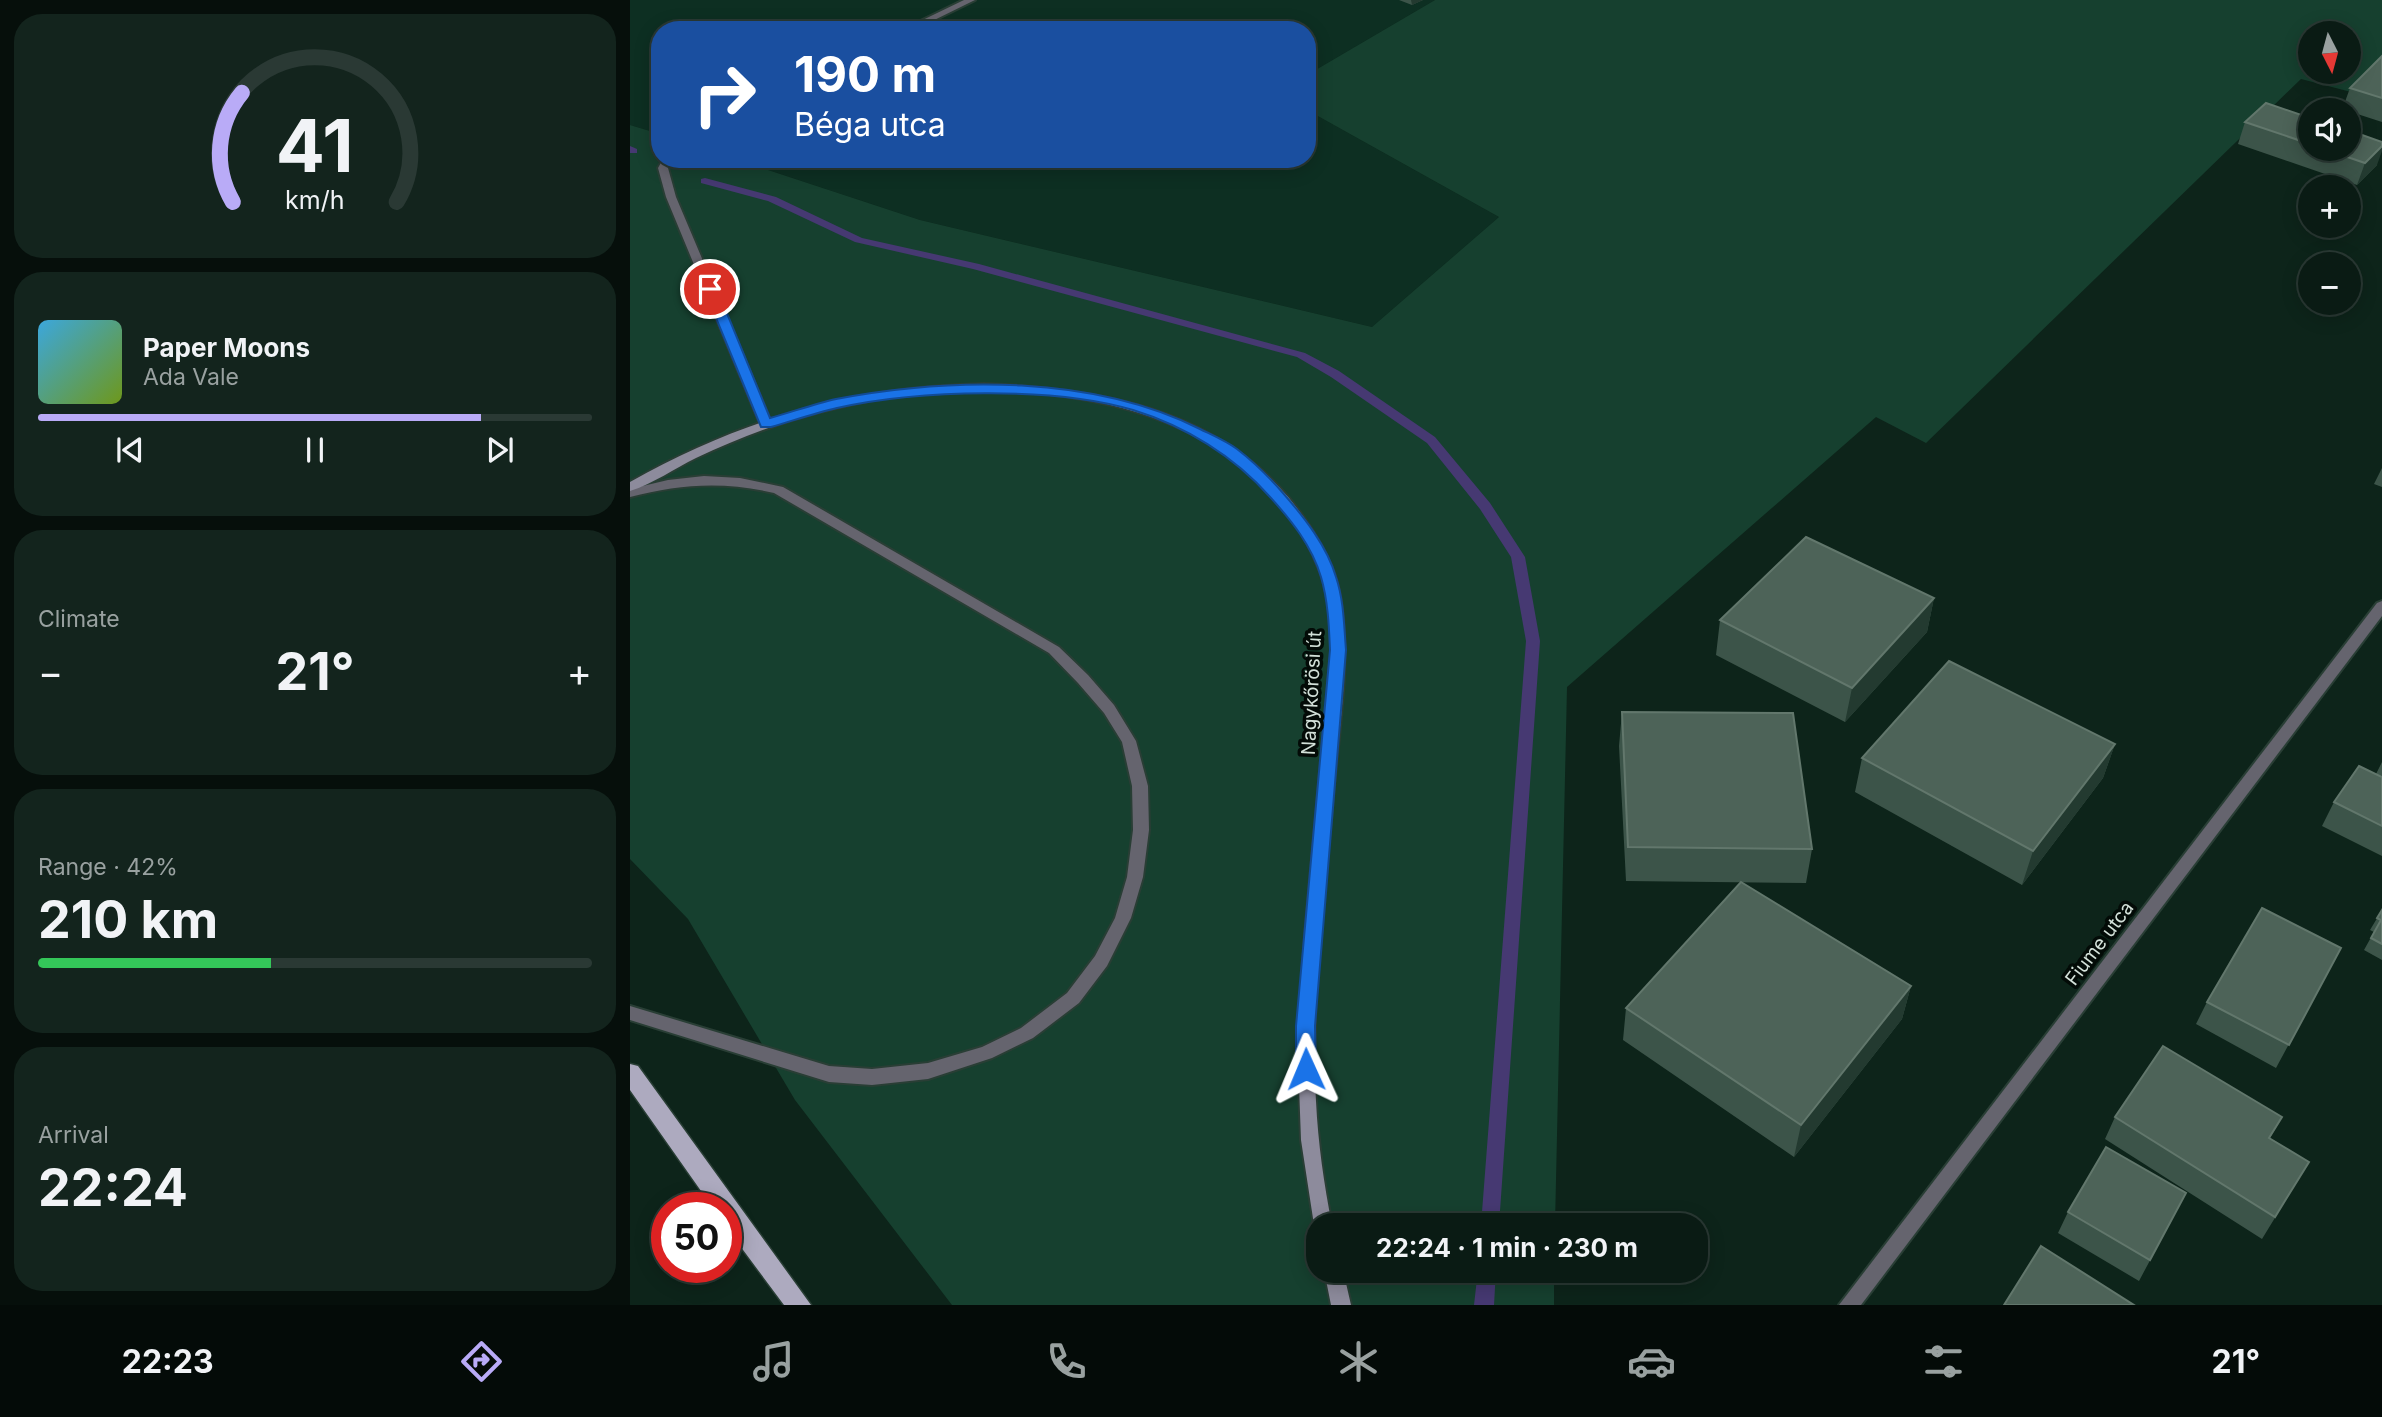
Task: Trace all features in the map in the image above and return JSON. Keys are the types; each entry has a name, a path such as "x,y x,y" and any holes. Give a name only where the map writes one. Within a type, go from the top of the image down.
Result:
{"main road":[{"name":"Nagykőrösi út","path":"630,487 695,452 766,424 836,404 939,390 1037,391 1133,406 1163,416 1230,451 1262,478 1294,514 1320,556 1334,599 1338,650 1305,1026 1306,1111 1312,1175 1320,1213"},
{"path":"630,1073 799,1305"},
{"path":"1336,1283 1342,1305"}],"street":[{"path":"925,21 971,0"},
{"path":"663,168 671,197 766,424"},
{"path":"630,494 668,482 714,480 748,482 778,490 1054,650 1109,709 1129,741 1140,786 1141,830 1135,877 1123,918 1101,961 1073,998 1027,1032 986,1053 928,1071 872,1077 830,1074 630,1013"},
{"name":"Fiume utca","path":"1849,1305 2382,606"}],"shaded area":[{"path":"630,0 1435,0 1316,70 1316,21 651,21 651,131 630,125"},
{"path":"1435,0 2382,0 2382,100 2320,84 2361,84 2361,21 2298,21 2298,82 1926,443 1876,417 1567,687 1555,1213 1306,1213 1306,1283 1554,1283 1554,1305 952,1305 795,1100 688,919 630,859 630,125 651,131 651,168 762,168 920,220 1372,327 1499,217 1316,115 1316,70"},
{"path":"1316,115 1499,217 1372,327 920,220 762,168 1316,168"}],"building":[{"path":"2382,56 2382,98 2350,88 2354,84 2361,84 2361,77"},
{"path":"2266,103 2298,114 2298,140 2245,122"},
{"path":"2361,135 2382,142 2382,146 2365,163 2359,161"},
{"path":"1806,537 1934,598 1852,688 1720,620"},
{"path":"1949,661 2115,744 2033,851 1862,758"},
{"path":"1622,712 1793,713 1812,849 1628,847"},
{"path":"2359,766 2382,777 2382,826 2334,802"},
{"path":"1741,882 1911,986 1801,1125 1626,1008"},
{"path":"2262,908 2341,948 2289,1045 2207,1002"},
{"path":"2382,910 2382,944 2371,938 2381,920 2377,918"},
{"path":"2163,1046 2282,1117 2269,1138 2309,1162 2275,1217 2115,1117"},
{"path":"2106,1147 2186,1193 2150,1260 2068,1212"},
{"path":"2041,1246 2134,1305 2004,1305"}],"waterway":[{"path":"705,181 772,199 859,240 975,266 1301,355 1335,374 1431,440 1485,506 1518,557 1533,641 1491,1213"},
{"path":"1484,1305 1486,1283"}],"route":[{"path":"710,289 766,424 870,397 939,390 1037,391 1103,400 1163,416 1185,425 1230,451 1262,478 1294,514 1309,536 1328,575 1334,599 1338,650 1305,1026 1306,1069"}]}
